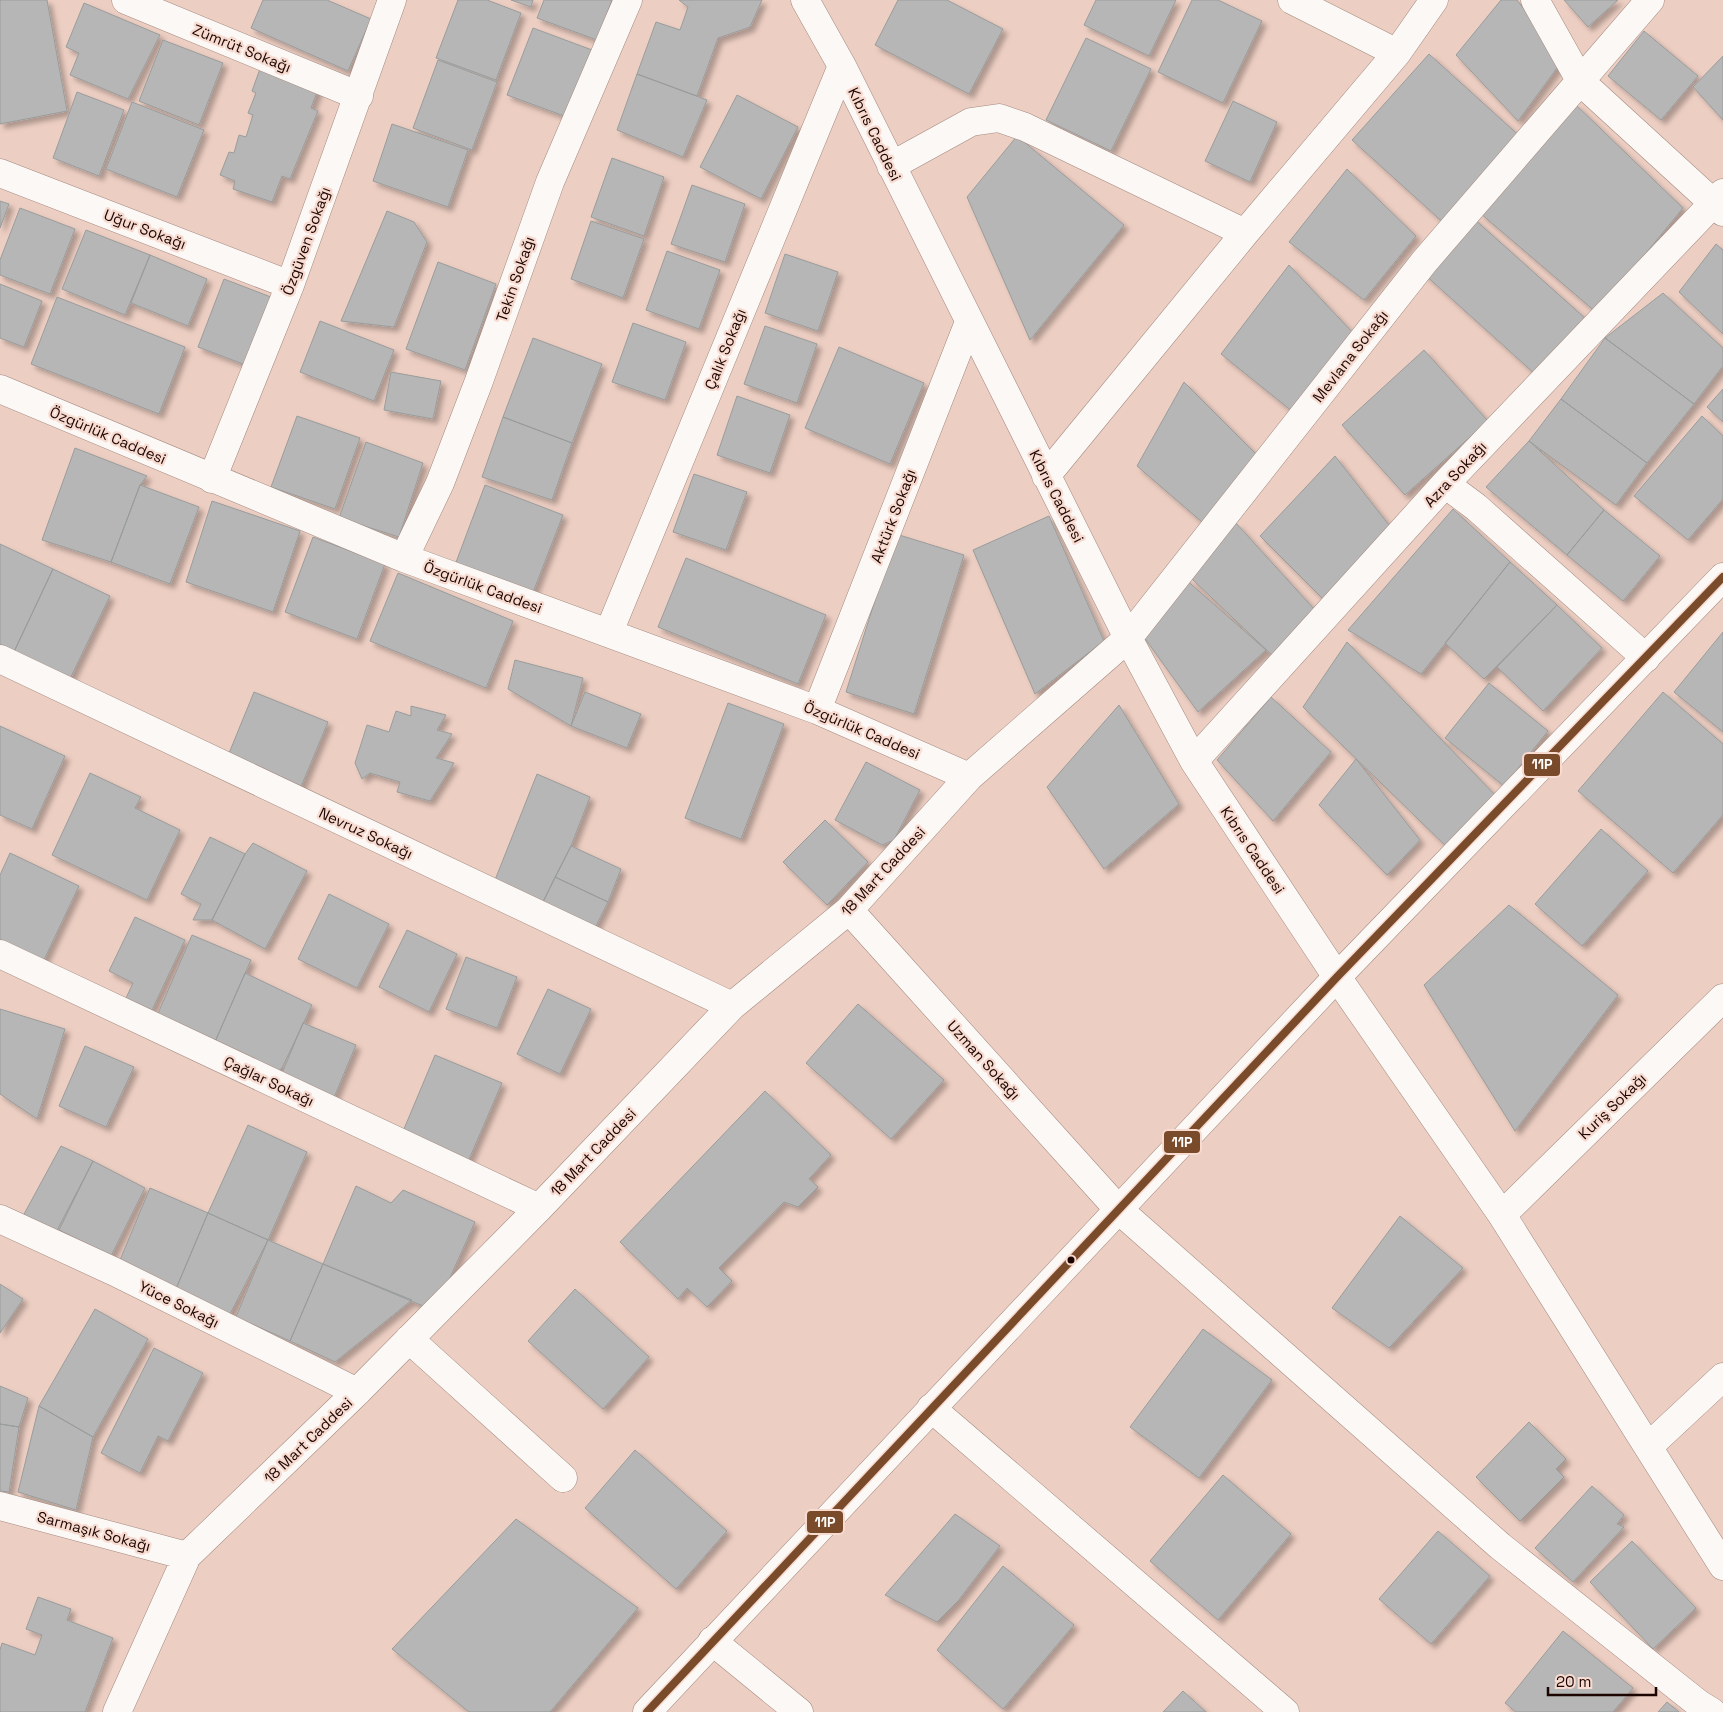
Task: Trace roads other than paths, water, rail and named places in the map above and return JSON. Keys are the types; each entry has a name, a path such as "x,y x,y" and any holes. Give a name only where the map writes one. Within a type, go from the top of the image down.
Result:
{"street":[{"name":"Zümrüt Sokağı","path":"126,0 358,96"},
{"name":"Özgüven Sokağı","path":"212,480 290,285 392,0"},
{"name":"Tekin Sokağı","path":"404,558 440,483 479,381 550,182 628,0"},
{"name":"Kıbrıs Caddesi","path":"805,0 842,66 1128,638 1194,761 1336,977 1502,1215 1723,1566"},
{"path":"1292,0 1398,53"},
{"path":"1046,476 1245,234 1398,53 1434,0"},
{"path":"1535,0 1581,82 1720,203"},
{"name":"Mevlana Sokağı","path":"1128,638 1424,262 1650,0"},
{"name":"Çalık Sokağı","path":"609,632 842,66"},
{"path":"891,166 971,122 999,118 1025,127 1245,234"},
{"name":"Uğur Sokağı","path":"0,173 290,285"},
{"name":"Azra Sokağı","path":"1194,761 1445,484 1720,203"},
{"name":"Aktürk Sokağı","path":"817,710 969,322"},
{"name":"Özgürlük Caddesi","path":"0,389 212,480 404,558 817,710 969,777"},
{"path":"1445,484 1476,507 1646,658"},
{"path":"647,1712 1336,977 1723,577"},
{"name":"18 Mart Caddesi","path":"117,1712 187,1556 357,1392 539,1208 732,1006 849,910 969,777 1128,638"},
{"name":"Nevruz Sokağı","path":"0,659 732,1006"},
{"name":"Uzman Sokağı","path":"849,910 1119,1210 1500,1546 1699,1704 1712,1712"},
{"name":"Çağlar Sokağı","path":"0,954 539,1208"},
{"name":"Kuriş Sokağı","path":"1502,1215 1723,998"},
{"name":"Yüce Sokağı","path":"0,1218 357,1392"},
{"path":"409,1339 563,1478"},
{"path":"1648,1447 1723,1377"},
{"path":"931,1408 1285,1712"},
{"name":"Sarmaşık Sokağı","path":"0,1506 187,1556"},
{"path":"712,1641 798,1712"}]}
